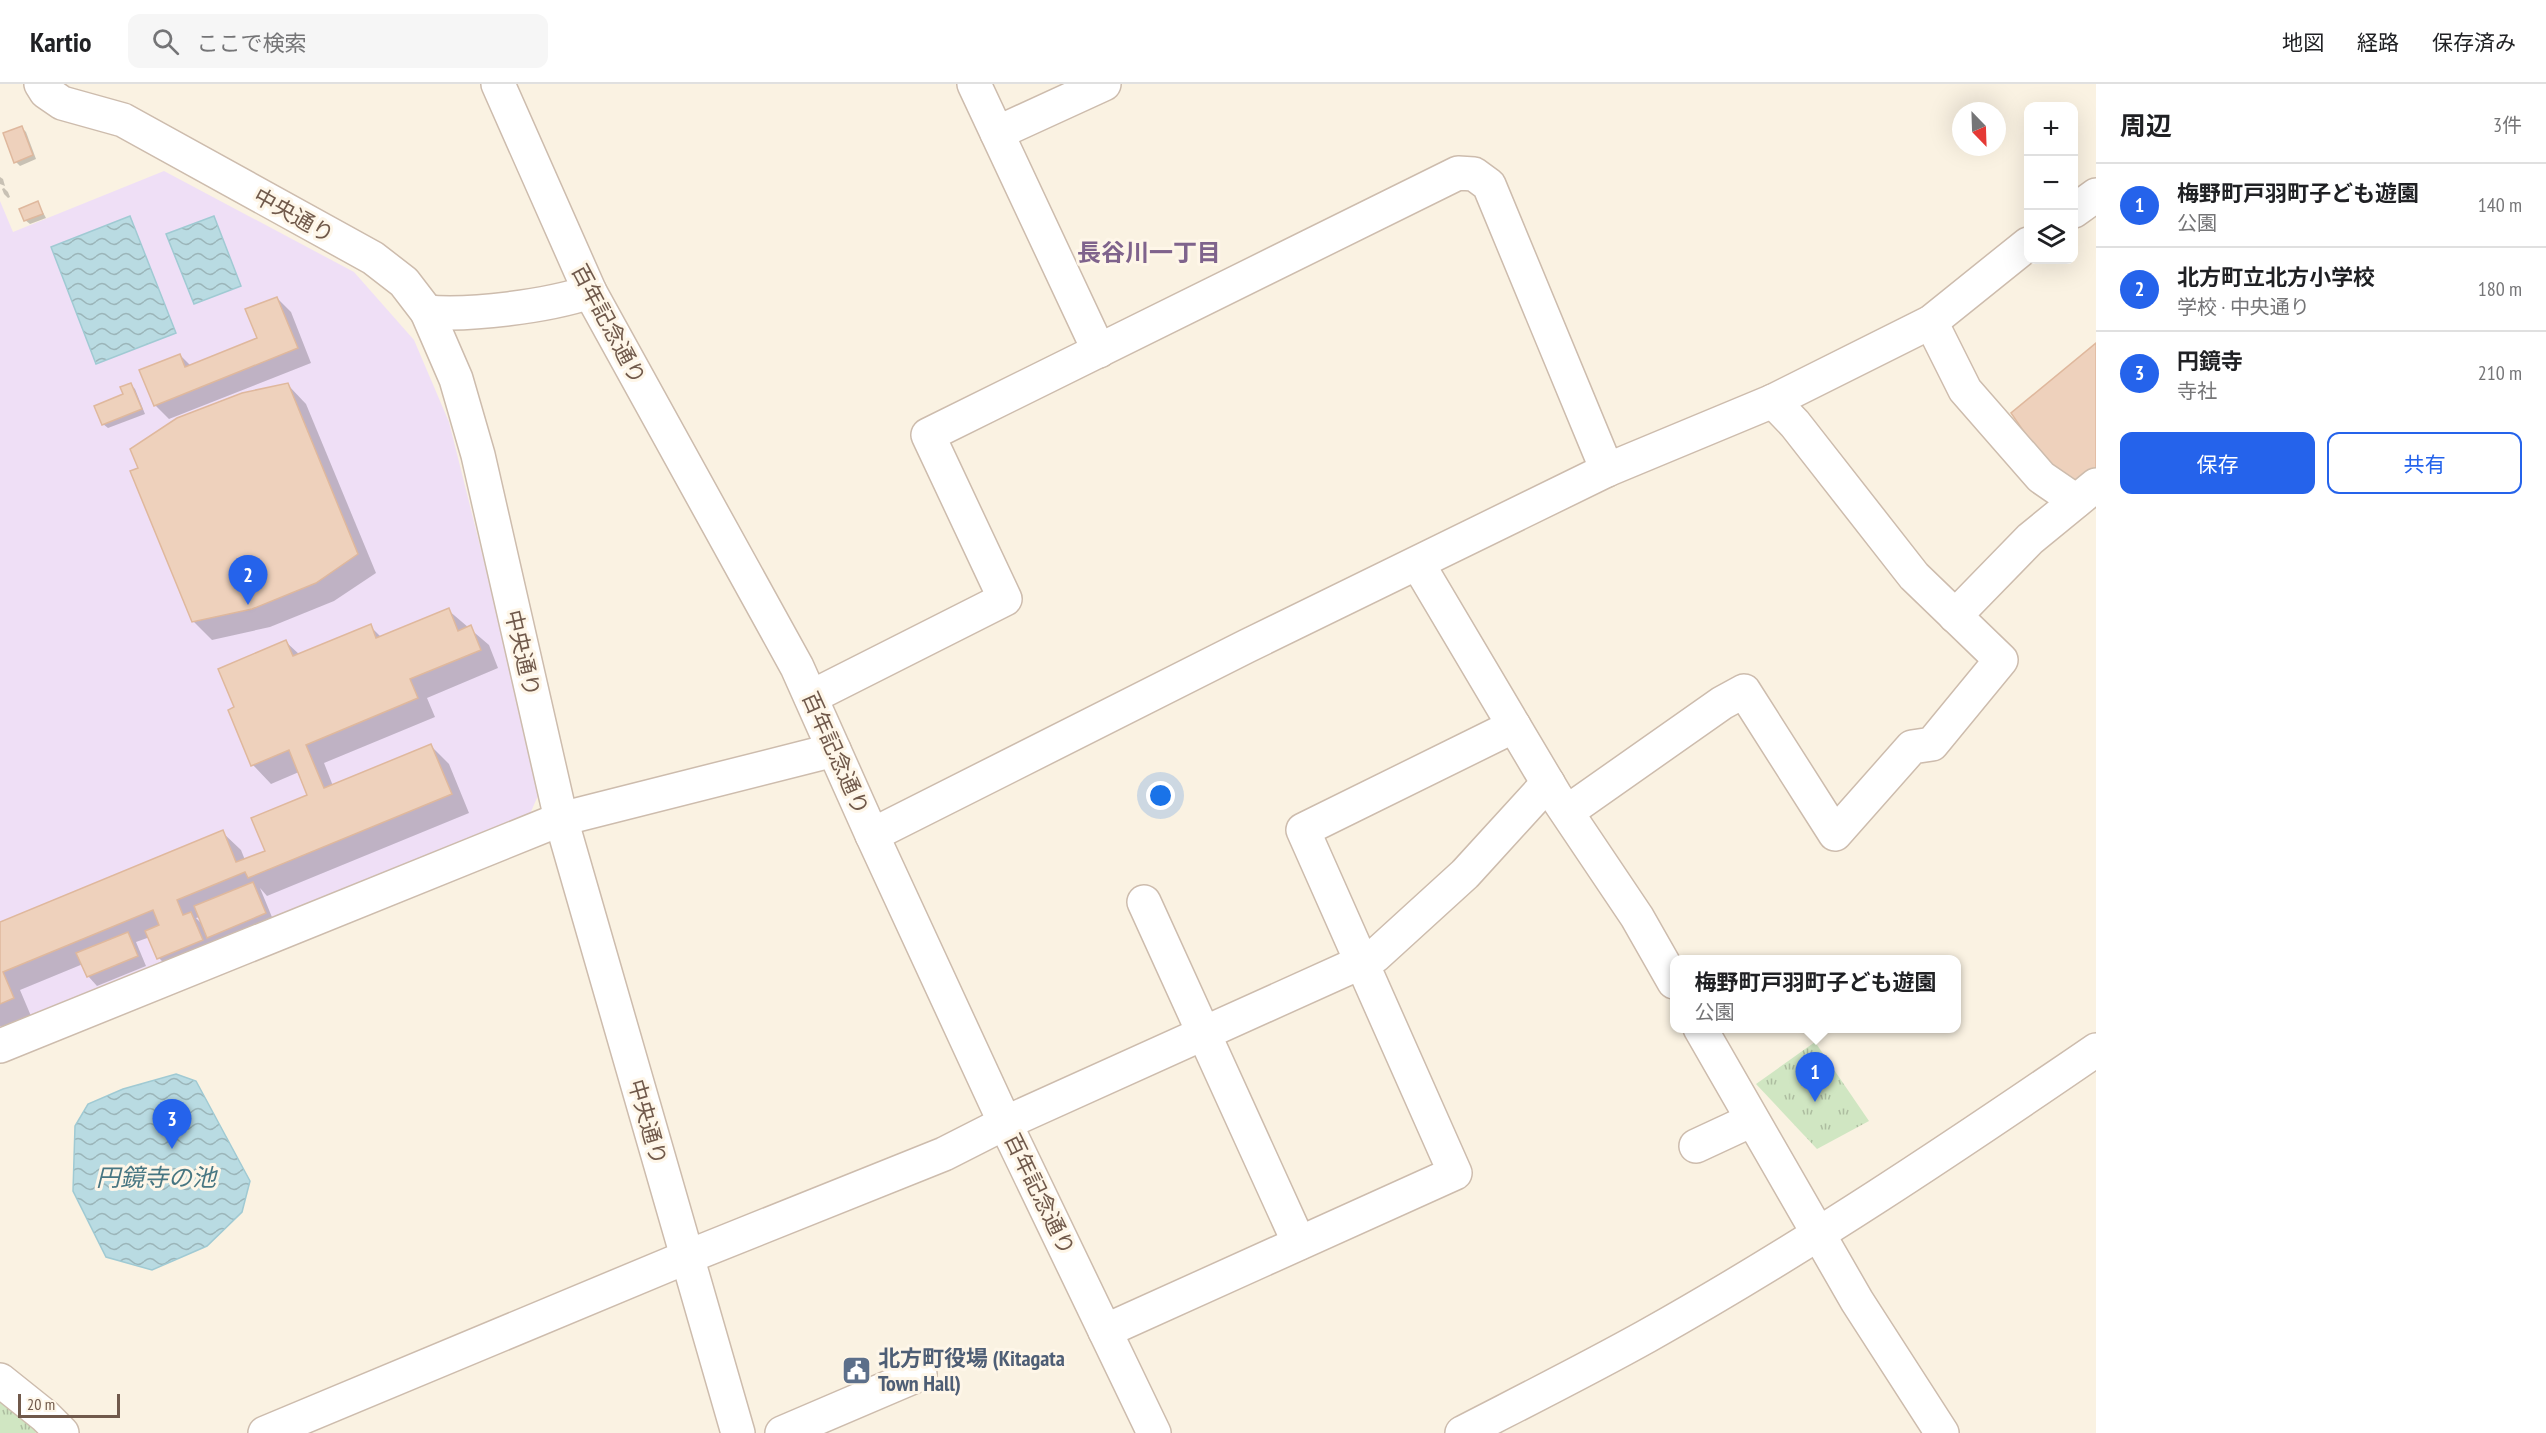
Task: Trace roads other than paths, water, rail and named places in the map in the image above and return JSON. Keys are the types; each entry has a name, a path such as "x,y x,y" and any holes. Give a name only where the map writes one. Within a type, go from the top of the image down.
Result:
{"street":[{"name":"中央通り","path":"41,84 45,92 62,102 123,120 373,258 404,282 427,312 456,379 478,455 561,819 738,1433"},
{"name":"百年記念通り","path":"498,84 590,292 797,667 1005,1123 1154,1433"},
{"path":"974,84 1099,351"},
{"path":"997,133 1104,84"},
{"path":"811,697 1005,599 928,435 1458,173 1474,174 1489,185 1607,470"},
{"path":"2074,210 2096,195"},
{"path":"872,835 1247,646 1607,470 1773,401 1931,322 2024,247"},
{"path":"427,312 452,314 543,303 565,300 590,292"},
{"path":"1931,322 1965,390 2041,477 2086,493"},
{"path":"1566,812 1722,703 1744,691 1835,834 1912,747 1932,744 2001,660 1914,576 1795,424 1773,401"},
{"path":"1955,616 2030,539 2086,493"},
{"path":"1418,564 1548,783 1637,917 1670,975"},
{"path":"1105,1331 1455,1173 1303,830 1514,726"},
{"path":"0,1046 561,819 834,750"},
{"path":"265,1433 687,1257 944,1154 1005,1123 1375,956 1465,874 1548,783"},
{"path":"1144,902 1299,1243"},
{"path":"1702,1033 1816,1234 1942,1433"},
{"path":"1462,1433 1647,1335 1816,1234 1911,1176 2096,1050"},
{"path":"1696,1146 1752,1120"},
{"path":"782,1433 920,1374"},
{"path":"0,1380 45,1416 62,1433"}],"water":[{"path":"130,216 176,333 96,364 51,247"},
{"path":"214,216 241,286 194,304 166,234"},
{"name":"円鏡寺の池","path":"176,1074 196,1081 250,1181 242,1212 207,1246 152,1270 106,1257 73,1191 75,1126 88,1104 123,1089"}],"place":[{"name":"北方町立北方小学校","path":"248,605"},
{"name":"梅野町戸羽町子ども遊園","path":"1815,1102"},
{"name":"円鏡寺","path":"172,1149"},
{"name":"北方町役場 (Kitagata Town Hall)","path":"857,1371"}],"district":[{"name":"長谷川一丁目","path":"1149,252"}]}
